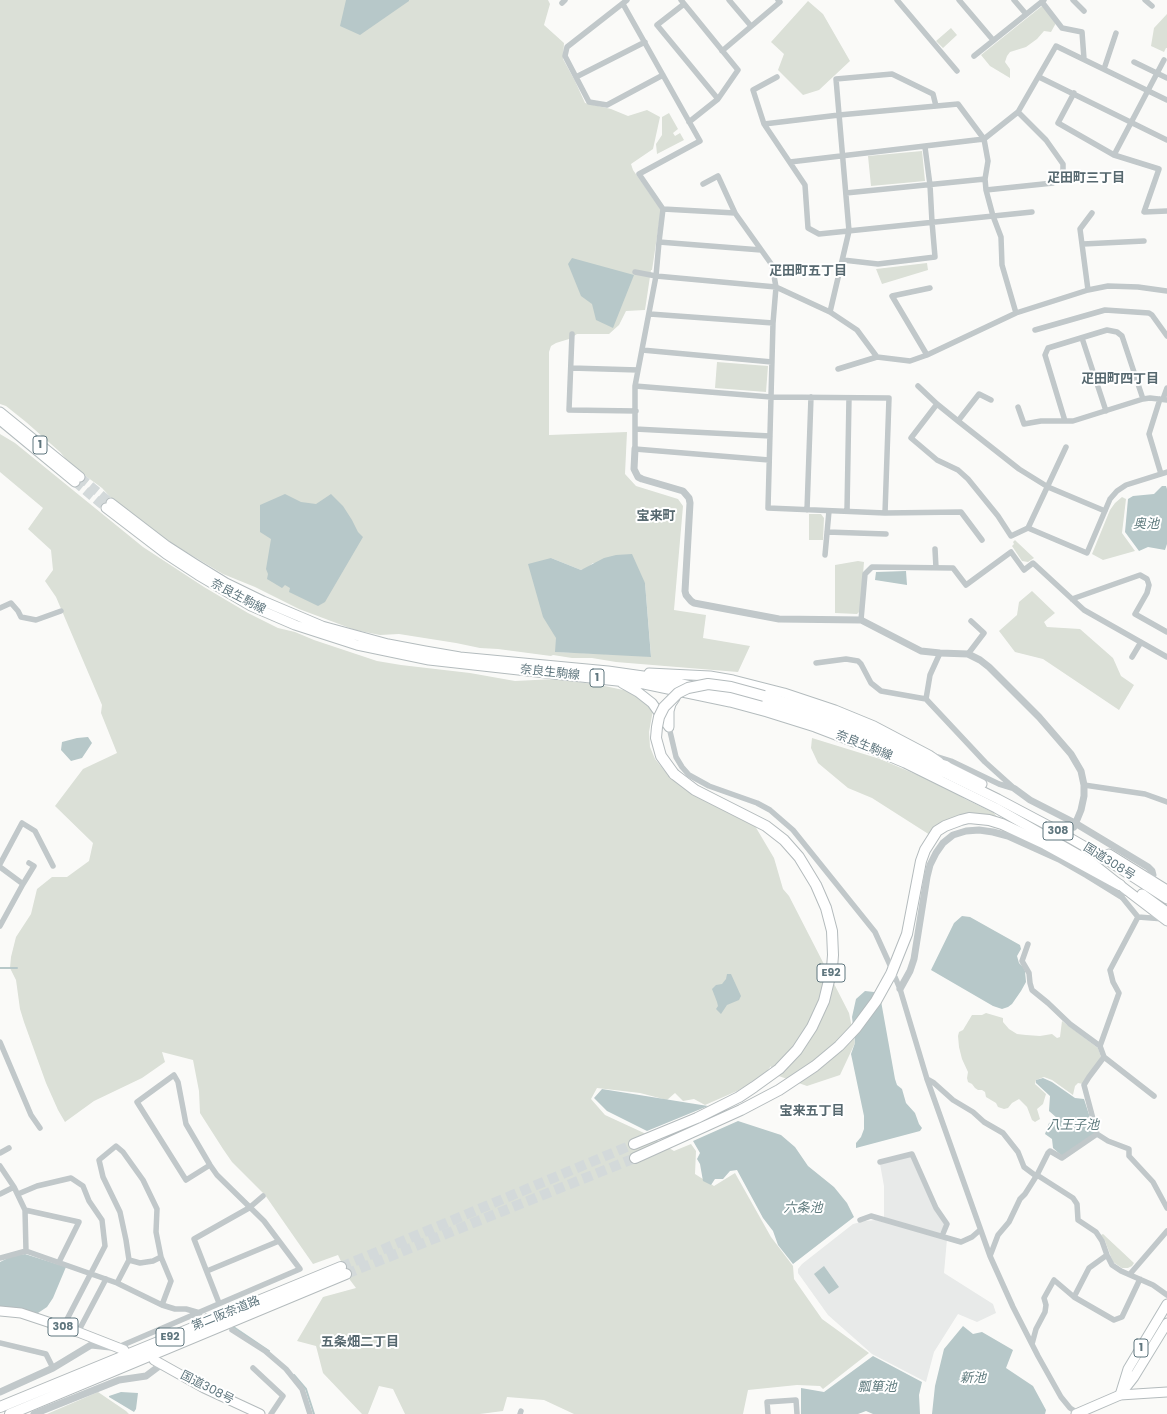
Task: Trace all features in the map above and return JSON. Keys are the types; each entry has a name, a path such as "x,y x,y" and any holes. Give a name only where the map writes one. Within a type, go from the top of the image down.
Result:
{"highway":[{"name":"E92","path":"634,1144 697,1118 733,1100 754,1087 779,1068 797,1050 812,1027 824,1001 832,968 833,955 832,931 826,908 816,884 799,857 784,840 766,826 695,790 684,783 666,766 661,756 656,738 659,717 664,707 678,693 688,688 708,684 731,687 824,715 858,728 928,757 944,769"},
{"path":"635,1158 761,1100 786,1086 815,1066 839,1046 866,1015 891,980 907,934 925,850 937,831 952,822 979,818 1002,824 1045,844 1122,890"},
{"name":"第二阪奈道路","path":"0,1407 344,1271 10,1414"}],"main road":[{"name":"1","path":"0,412 77,480 0,421"},
{"name":"奈良生駒線","path":"944,769 865,738 787,711 718,692 650,677 608,671 460,656 388,644 322,626 263,601 220,579 167,546 108,505 166,554 198,575 252,606 295,625 357,644 429,660 615,680 670,689 767,712 815,727 869,748 950,784 1044,834 1091,862"},
{"name":"奈良生駒線","path":"608,671 704,675 758,686 823,706 874,726 928,757"},
{"path":"615,680 646,697 669,726"},
{"path":"669,726 669,711 674,699 679,695 695,695"},
{"name":"国道308号","path":"944,769 1052,821 1151,879 1167,890"},
{"name":"国道308号","path":"944,769 1096,853 1167,899"},
{"name":"国道308号","path":"1091,862 1122,890 1166,918"},
{"name":"国道308号","path":"1091,862 1166,918"},
{"name":"1","path":"1120,1395 1128,1370 1167,1304"},
{"name":"308","path":"0,1311 21,1313 78,1332 120,1349"},
{"name":"1","path":"1120,1395 1134,1377 1167,1322"},
{"name":"国道308号","path":"158,1362 204,1388 260,1414"},
{"path":"1080,1414 1120,1395 1167,1392"}],"street":[{"path":"730,0 751,26"},
{"path":"722,51 780,2 778,0"},
{"path":"897,0 957,71"},
{"path":"959,0 993,40"},
{"path":"1014,0 1026,14"},
{"path":"1145,0 1152,6"},
{"path":"974,56 1042,1 1062,28 1082,32 1084,59"},
{"path":"1077,1 1084,11"},
{"path":"663,75 607,105 589,102 565,56 567,47 625,2 645,42 700,141 639,174 664,209 658,242 656,276 650,314 635,386 636,410 634,469 638,476 642,479 683,491 689,498 690,503 685,591 688,598 694,603 779,619 861,620 921,651 940,654 968,654 980,660 1040,717 1071,754 1081,771 1084,785 1084,796 1081,810 1075,825"},
{"path":"689,122 718,99 738,70 682,2 657,25 718,99"},
{"path":"1104,69 1116,33"},
{"path":"576,76 645,42"},
{"path":"790,162 984,140 1018,112 1056,46 1167,100"},
{"path":"1114,155 1164,60"},
{"path":"1134,62 1167,78"},
{"path":"830,312 849,231 836,78 892,74 933,94 936,106"},
{"path":"1039,76 1167,140"},
{"path":"777,77 753,90 764,124 805,185 808,228 819,234 1032,212"},
{"path":"1074,93 1058,123 1114,155 1159,169 1144,212 1167,211"},
{"path":"764,124 958,104 984,140 988,162 985,179 986,190 993,216 1001,237 1002,265 1016,314"},
{"path":"986,190 1053,183 1063,174 1063,164 1046,140 1018,112"},
{"path":"843,260 878,264 935,257 930,185 925,147"},
{"path":"703,184 718,176 735,213 772,265 776,287 773,323 768,508 886,513 961,512 982,540"},
{"path":"846,193 985,179"},
{"path":"664,209 735,213"},
{"path":"1088,290 1080,229 1092,213"},
{"path":"1083,244 1144,241"},
{"path":"658,242 761,250"},
{"path":"636,272 656,276 776,287 830,312 857,330 877,357"},
{"path":"838,369 877,357 910,361 927,355 1016,314 1088,290 1108,286 1167,290"},
{"path":"927,355 892,296 930,288"},
{"path":"1035,330 1105,310 1152,315 1167,336"},
{"path":"650,314 773,323"},
{"path":"1065,421 1045,355 1048,348 1107,330 1117,332 1122,336 1143,399"},
{"path":"572,334 569,410 636,410"},
{"path":"1082,338 1106,411"},
{"path":"642,350 772,362"},
{"path":"571,368 638,370"},
{"path":"635,386 771,397 889,398 886,513"},
{"path":"918,386 937,404 1019,468 1048,487 1105,511"},
{"path":"1161,474 1149,434 1167,388"},
{"path":"958,421 978,394 990,400"},
{"path":"807,510 811,398"},
{"path":"847,511 849,398"},
{"path":"1018,407 1024,424 1041,421 1073,422 1143,399 1163,399"},
{"path":"937,404 911,438 937,460 958,470 968,479 998,516 1011,536 1028,528 1066,447"},
{"path":"635,428 770,436"},
{"path":"635,449 769,460"},
{"path":"1028,528 1087,553 1110,499 1117,490 1126,485 1167,472"},
{"path":"825,555 829,511"},
{"path":"827,532 886,534"},
{"path":"935,548 936,568"},
{"path":"861,620 865,574 872,567 953,568 966,585 1010,552 1024,570 1033,563 1084,610 1167,657"},
{"path":"1072,599 1140,575 1147,579 1149,585 1147,593 1135,614 1167,632"},
{"path":"0,608 11,604 18,611 21,617 36,620 61,611"},
{"path":"968,654 984,633 971,622"},
{"path":"1132,657 1141,642"},
{"path":"926,699 930,675 940,654"},
{"path":"816,663 846,659 858,661 871,684 881,691 926,699 984,762 1015,789 1030,800 1148,867 1152,871 1153,875 1151,879"},
{"path":"669,726 676,757 689,775 709,786 756,803 770,810 793,830 871,927 881,943 890,965"},
{"path":"928,757 951,761 999,784 1015,789"},
{"path":"1084,785 1145,794 1167,802"},
{"path":"23,884 0,866 22,822 35,831 54,866"},
{"path":"900,990 910,971 914,959 930,865 943,843 953,835 966,831 979,830 1008,836 1059,857 1087,875 1122,890 1138,917"},
{"path":"0,926 34,866 29,863"},
{"path":"1138,917 1166,918"},
{"path":"1100,1046 1119,993 1112,982 1110,970 1138,917"},
{"path":"1028,944 1022,961 1029,973 1032,990 1070,1024 1100,1046 1104,1057 1154,1096"},
{"path":"891,980 900,990 927,1079 990,1256 1013,1307 1061,1397 1070,1408 1080,1414"},
{"path":"0,1042 31,1115 40,1128"},
{"path":"1104,1057 1084,1085 1097,1134 1108,1141 1129,1149 1129,1156 1153,1182 1167,1208"},
{"path":"1,1389 53,1368 91,1345 120,1349 201,1314 218,1303 300,1269 264,1221 249,1208 217,1175 210,1165 186,1124 178,1082 174,1075 137,1102 186,1180 210,1165"},
{"path":"927,1079 934,1082 953,1100 973,1112 984,1122 1003,1133 1018,1152 1024,1167 1073,1198 1077,1204 1078,1220 1096,1232 1102,1241 1112,1265 1121,1271 1154,1285 1167,1295"},
{"path":"990,1256 998,1235 1008,1222 1020,1199 1025,1194 1050,1151 1062,1158 1097,1134"},
{"path":"117,1283 129,1260 120,1212 103,1177 99,1160 116,1146 124,1152 143,1180 157,1209 156,1232 161,1257 171,1282 162,1305"},
{"path":"0,1153 9,1148"},
{"path":"880,1162 912,1154 936,1208 947,1224 942,1236"},
{"path":"0,1166 18,1194 25,1210 26,1251"},
{"path":"18,1194 37,1186 71,1178 83,1186 89,1201 102,1220 105,1246 63,1327"},
{"path":"0,1194 14,1187"},
{"path":"218,1303 194,1239 249,1208 263,1196"},
{"path":"25,1210 79,1222 59,1262"},
{"path":"860,1220 871,1216 961,1242 972,1237 980,1230"},
{"path":"1130,1274 1167,1231"},
{"path":"206,1271 279,1241"},
{"path":"0,1258 26,1251 92,1273 117,1283 162,1305 175,1309 186,1309 201,1314"},
{"path":"1074,1297 1089,1268 1107,1255"},
{"path":"129,1260 140,1263 153,1261 161,1257"},
{"path":"78,1332 106,1279"},
{"path":"1032,1344 1036,1329 1045,1312 1046,1305 1044,1298 1054,1280 1074,1297 1114,1320 1122,1317 1140,1279"},
{"path":"232,1330 265,1351 286,1369 302,1389 310,1414"},
{"path":"0,1343 46,1354 53,1368"},
{"path":"34,1414 119,1380 146,1376 158,1362"},
{"path":"253,1368 283,1396 271,1414"},
{"path":"768,1414 767,1402 796,1400 797,1414"}],"shaded area":[{"path":"0,0 548,0 550,4 544,25 564,43 563,59 585,103 611,109 628,116 647,110 660,117 653,149 631,164 633,170 661,210 645,310 626,311 619,325 609,334 577,334 551,346 549,352 549,435 627,432 625,474 636,486 678,499 683,506 674,610 706,615 703,638 750,646 738,672 616,662 592,658 551,656 480,648 399,634 380,635 355,630 299,609 255,587 223,574 176,546 112,499 102,488 72,466 60,452 26,422 6,406 0,404","holes":["551,558 581,570 587,568 593,563 645,583 651,656 556,652"]},
{"path":"808,1 823,14 850,61 819,90 803,95 778,70 784,54 771,42"},
{"path":"1042,6 1056,23 1051,32 1044,31 1037,39 1026,47 1010,52 1005,62 1010,69 1010,78 990,66 981,55"},
{"path":"1167,14 1167,48 1164,52 1151,46 1154,28"},
{"path":"951,28 957,35 943,48 936,41"},
{"path":"669,113 678,129 673,133 675,136 680,133 684,140 657,154 656,144 662,135 662,117"},
{"path":"922,151 925,181 871,186 868,156"},
{"path":"927,263 928,270 882,284 876,269"},
{"path":"717,362 768,366 766,392 715,388"},
{"path":"0,434 15,443 143,547 204,587 248,613 278,628 295,632 314,640 377,661 470,673 515,681 555,679 600,685 628,691 642,699 653,710 649,732 650,747 655,759 664,770 687,791 755,826 774,858 783,889 789,896 849,1013 855,1043 840,1075 807,1086 773,1074 771,1066 763,1076 737,1091 705,1105 694,1099 683,1101 675,1093 667,1100 640,1093 597,1088 591,1099 605,1115 644,1133 674,1151 691,1144 696,1151 695,1174 714,1186 735,1173 771,1237 793,1266 794,1279 822,1319 869,1353 823,1389 820,1386 797,1385 748,1390 743,1414 574,1414 544,1400 507,1397 503,1411 480,1414 405,1414 393,1389 379,1386 368,1414 362,1414 323,1373 316,1346 297,1341 323,1297 356,1288 350,1280 338,1255 313,1264 265,1195 232,1162 200,1113 199,1091 193,1060 162,1052 165,1062 142,1078 94,1101 65,1122 46,1083 24,1022 20,1009 16,980 10,968 11,957 16,937 31,914 37,889 52,877 67,877 89,861 93,843 55,806 83,769 117,753 101,713 102,705 56,597 45,581 53,570 51,550 28,529 43,508 0,472"},
{"path":"1122,497 1126,499 1122,533 1135,551 1103,560 1092,554 1110,510"},
{"path":"809,514 821,514 824,518 823,540 809,540"},
{"path":"1015,540 1034,558 1028,562 1022,561 1012,546"},
{"path":"858,561 864,562 860,611 857,614 835,613 835,565"},
{"path":"1032,591 1055,613 1044,622 1047,627 1080,629 1113,658 1121,676 1134,685 1119,710 1043,659 1015,652 999,631 1017,615 1019,602"},
{"path":"812,738 880,759 948,788 965,799 994,813 998,818 973,813 948,821 930,835 872,798 848,788 818,763 811,748"},
{"path":"986,1013 1003,1018 1003,1022 1009,1029 1017,1034 1026,1035 1040,1036 1052,1034 1057,1038 1060,1037 1062,1021 1098,1048 1101,1057 1083,1084 1078,1083 1075,1086 1073,1095 1052,1080 1044,1077 1036,1080 1035,1084 1046,1094 1043,1104 1037,1109 1040,1119 1035,1122 1032,1120 1027,1107 1019,1099 1012,1103 1008,1108 1004,1109 998,1107 996,1103 986,1097 985,1092 978,1090 968,1082 968,1072 962,1059 959,1047 959,1032 963,1030 972,1015 982,1015"},
{"path":"911,1155 945,1224 939,1235 884,1219 884,1186 880,1164"},
{"path":"876,1220 947,1239 944,1273 993,1304 996,1313 977,1322 958,1314 934,1352 926,1382 872,1354 828,1315 798,1273 798,1269 802,1264 853,1224"},
{"path":"1103,1234 1134,1263 1132,1266 1122,1268 1113,1262 1105,1241 1101,1235"},
{"path":"98,1392 129,1414 47,1414"}],"water":[{"path":"346,0 409,1 360,35 340,26"},
{"path":"572,258 634,275 613,328 596,320 592,304 581,296 568,264"},
{"name":"奥池","path":"1162,486 1166,486 1167,489 1167,544 1165,550 1148,547 1139,551 1125,532 1128,499 1133,496 1154,494"},
{"path":"285,494 301,502 316,504 331,494 343,506 358,532 363,537 325,602 318,606 289,592 290,588 285,585 282,588 267,579 268,574 266,569 271,539 260,532 260,505"},
{"path":"632,554 645,583 651,657 555,652 556,638 543,617 528,564 551,558 581,570 604,558 616,555"},
{"path":"906,571 907,585 875,580 876,572"},
{"path":"88,737 92,743 82,758 71,761 61,750 62,742"},
{"path":"962,916 970,917 1020,945 1021,949 1017,956 1019,963 1025,971 1026,982 1012,1004 1008,1007 1002,1009 993,1006 931,970 954,923"},
{"path":"727,974 731,974 741,996 739,1000 727,1005 721,1014 716,1009 718,1006 712,989 716,985 722,984 726,979"},
{"path":"865,991 874,992 881,1001 895,1079 897,1085 902,1089 906,1103 915,1113 922,1128 920,1131 856,1148 856,1143 861,1137 864,1129 864,1116 851,1054 855,1043 852,1017 856,999"},
{"name":"八王子池","path":"1043,1078 1052,1082 1075,1098 1084,1099 1095,1133 1062,1156 1053,1148 1052,1139 1045,1134 1049,1123 1055,1121 1057,1118 1049,1111 1050,1096 1036,1083 1036,1080"},
{"path":"602,1089 708,1106 647,1131 607,1111 594,1098"},
{"name":"六条池","path":"738,1121 781,1135 795,1147 808,1166 834,1187 847,1203 854,1217 793,1264 778,1245 773,1231 763,1218 737,1170 730,1171 723,1179 715,1179 711,1185 703,1181 700,1164 697,1159 700,1153 693,1141"},
{"path":"25,1254 66,1267 53,1298 47,1307 35,1315 0,1309 0,1262 12,1256"},
{"path":"824,1266 839,1287 829,1294 814,1274"},
{"name":"新池","path":"963,1326 973,1334 982,1332 1013,1350 1006,1368 1033,1386 1046,1410 1045,1414 932,1414 935,1386 944,1349"},
{"name":"瓢箪池","path":"873,1356 922,1382 919,1395 920,1414 873,1414 866,1411 858,1414 801,1414 801,1388 824,1392"},
{"path":"121,1392 138,1393 136,1409 134,1412 109,1397"}],"waterway":[{"path":"0,968 17,968"},
{"path":"232,1326 269,1351"},
{"path":"294,1375 306,1389 314,1414"}],"tunnel":[{"path":"80,477 111,503"},
{"path":"75,482 106,508"},
{"path":"341,1267 634,1144"},
{"path":"346,1274 635,1158"},
{"path":"204,1315 213,1320"}],"district":[{"name":"疋田町三丁目","path":"1086,179"},
{"name":"疋田町五丁目","path":"808,272"},
{"name":"疋田町四丁目","path":"1120,380"},
{"name":"宝来町","path":"656,517"},
{"name":"宝来五丁目","path":"812,1112"},
{"name":"五条畑二丁目","path":"360,1343"}]}
